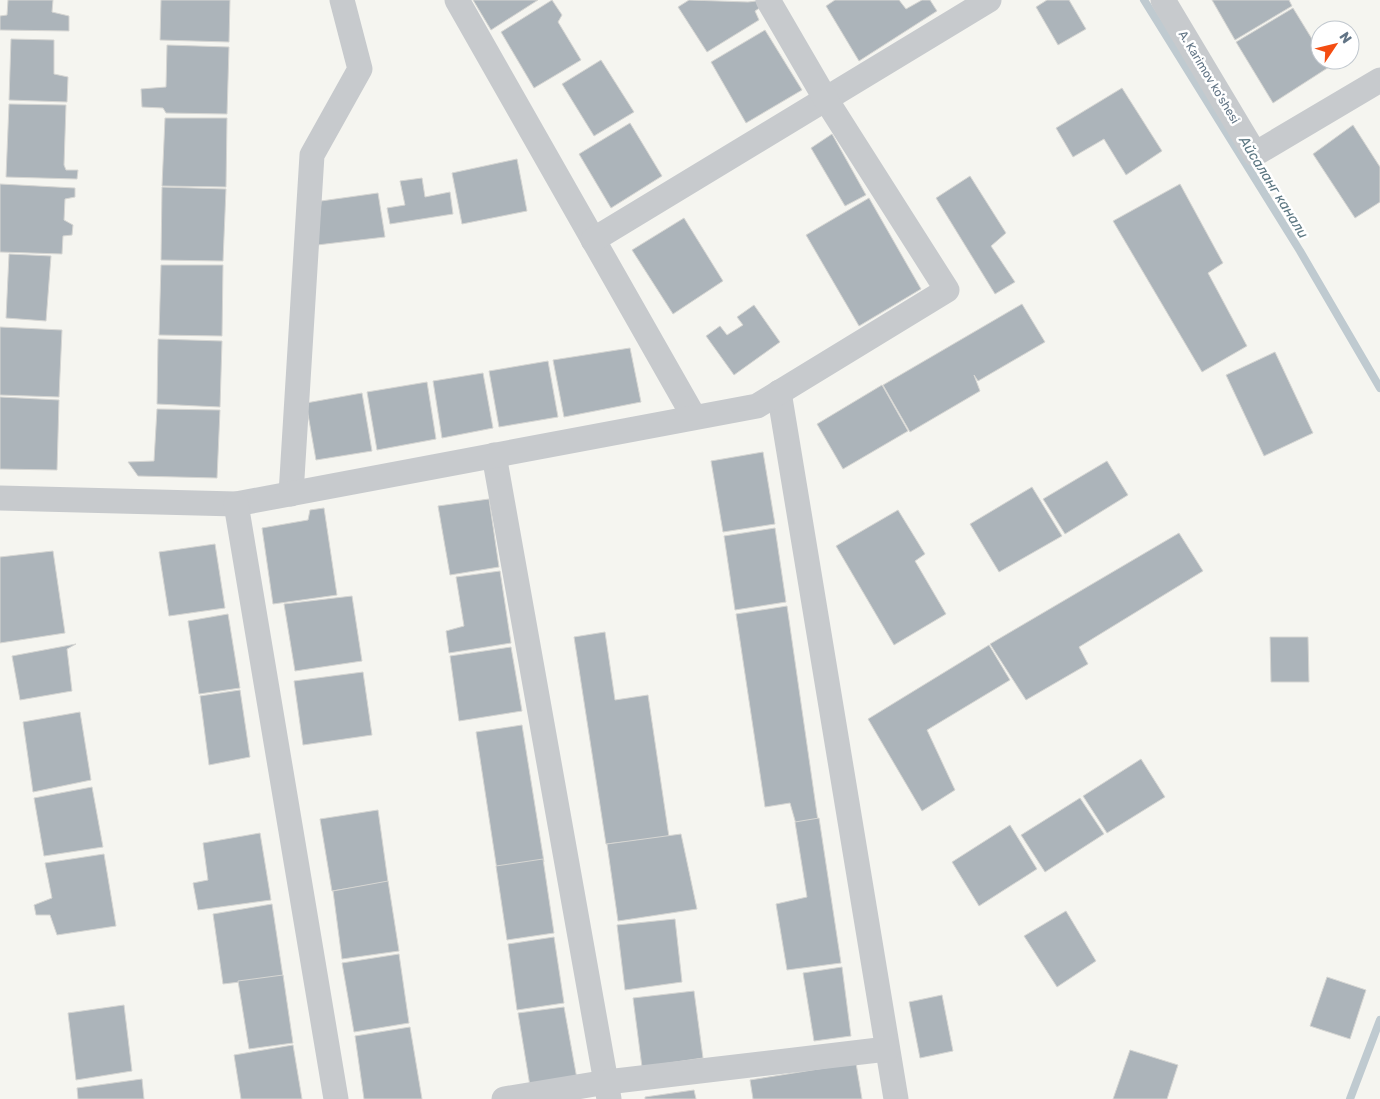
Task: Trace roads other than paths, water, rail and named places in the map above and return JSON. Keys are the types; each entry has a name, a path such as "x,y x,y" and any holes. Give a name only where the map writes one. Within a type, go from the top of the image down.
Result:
{"street":[{"path":"291,494 312,155 360,69 342,0"},
{"path":"457,0 694,417"},
{"path":"0,498 236,504 757,406 947,290 825,98 768,0"},
{"path":"593,240 989,0"},
{"name":"A. Karimov ko'shesi","path":"1163,0 1255,154 1380,80"},
{"path":"779,392 896,1099"},
{"path":"494,455 608,1091"},
{"path":"236,504 336,1099"},
{"path":"504,1099 608,1091 887,1049"}],"waterway":[{"name":"Айсаланг канали","path":"1144,0 1300,251 1380,388"},
{"name":"Айсаланг канали","path":"1350,1099 1380,1020"}]}
